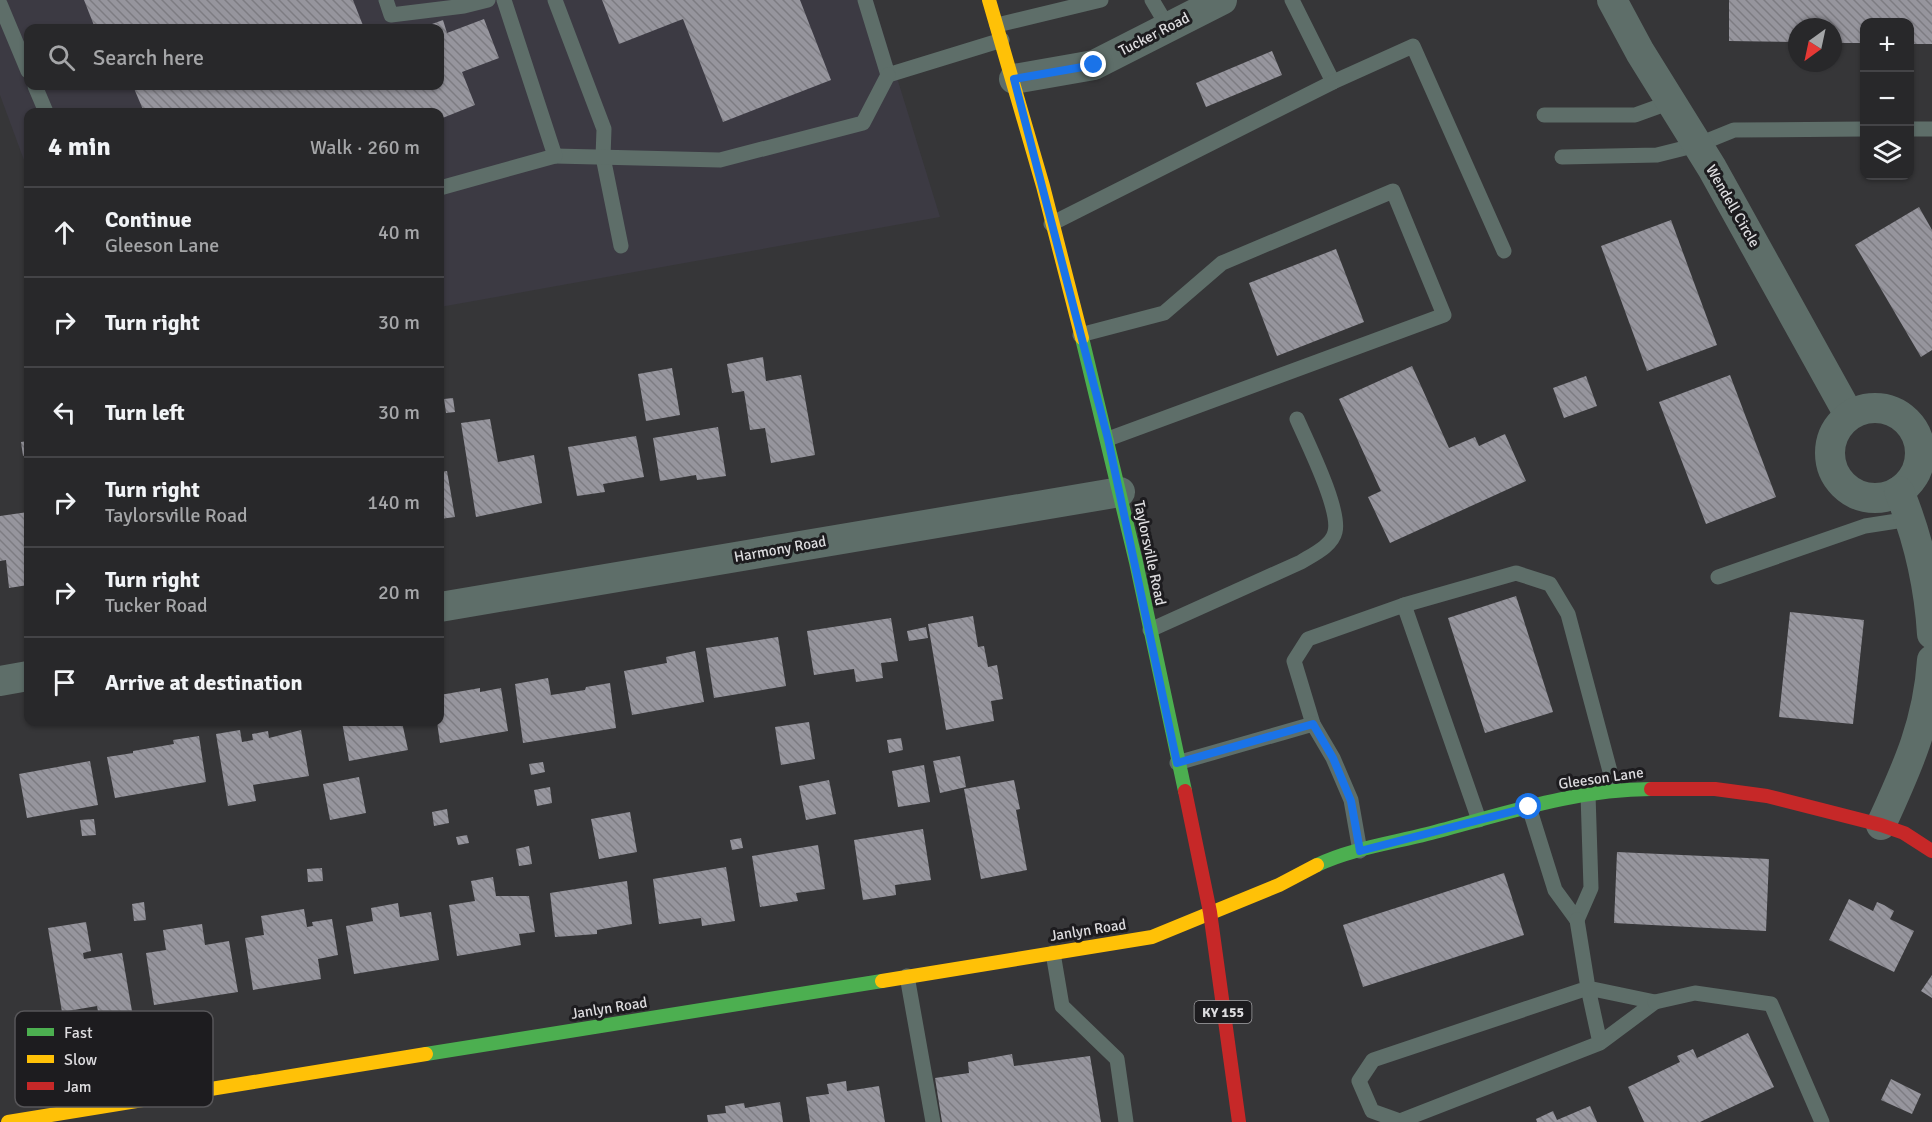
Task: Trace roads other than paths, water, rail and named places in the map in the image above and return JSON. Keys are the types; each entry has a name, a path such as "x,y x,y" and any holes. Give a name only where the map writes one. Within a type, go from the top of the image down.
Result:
{"street":[{"name":"Taylorsville Road","path":"989,0 1014,79 1120,492 1210,912 1239,1122"},
{"name":"Tucker Road","path":"1014,79 1094,65 1222,0"},
{"name":"Wendell Circle","path":"1612,0 1697,145 1849,415"},
{"path":"1876,408 1891,410 1903,417 1913,428 1919,440 1925,469 1899,491 1885,497 1869,498 1855,493 1842,484 1833,471 1830,456 1831,440 1838,426 1849,415 1876,408"},
{"path":"1899,491 1918,544 1932,634"},
{"name":"Harmony Road","path":"444,606 1120,492"},
{"path":"1881,825 1913,755 1924,720 1932,660"},
{"path":"0,681 24,677"},
{"name":"Gleeson Lane","path":"1210,912 1279,885 1322,863 1360,851 1529,807 1614,790 1715,789 1790,801 1904,833 1932,851"},
{"name":"Janlyn Road","path":"213,1089 1152,937 1210,912"},
{"name":"Janlyn Road","path":"8,1122 100,1107"}],"lane":[{"path":"386,0 391,15 464,6 488,0"},
{"path":"504,0 555,156"},
{"path":"555,0 604,129 603,157 621,246"},
{"path":"444,187 555,156 720,160 863,123 888,75 865,0"},
{"path":"997,25 1101,0"},
{"path":"1152,0 1168,27"},
{"path":"1292,0 1333,82"},
{"path":"0,4 24,61"},
{"path":"888,75 1002,40"},
{"path":"1051,224 1333,82 1413,46 1504,251"},
{"path":"36,90 44,108"},
{"path":"1544,115 1635,115 1671,102"},
{"path":"1562,157 1657,155 1697,145 1734,130 1860,129"},
{"path":"1914,129 1932,129"},
{"path":"1080,334 1164,313 1221,262 1393,191 1444,315 1108,439"},
{"path":"1150,630 1301,562 1322,549 1335,534 1336,515 1297,419"},
{"path":"1718,576 1865,526 1910,519"},
{"path":"1360,851 1351,801 1333,758 1313,724 1294,662 1308,639 1404,605 1516,573 1550,584 1568,614 1614,790"},
{"path":"1404,605 1479,820"},
{"path":"1177,763 1313,724"},
{"path":"1577,920 1591,888 1588,794"},
{"path":"1529,807 1555,890 1577,920 1600,1043"},
{"path":"1053,953 1062,1006 1117,1059 1126,1122"},
{"path":"907,976 933,1122"},
{"path":"1655,1002 1588,988 1372,1060 1359,1081 1372,1111 1400,1121 1600,1043 1655,1002 1695,993 1771,1004 1822,1122"}]}
